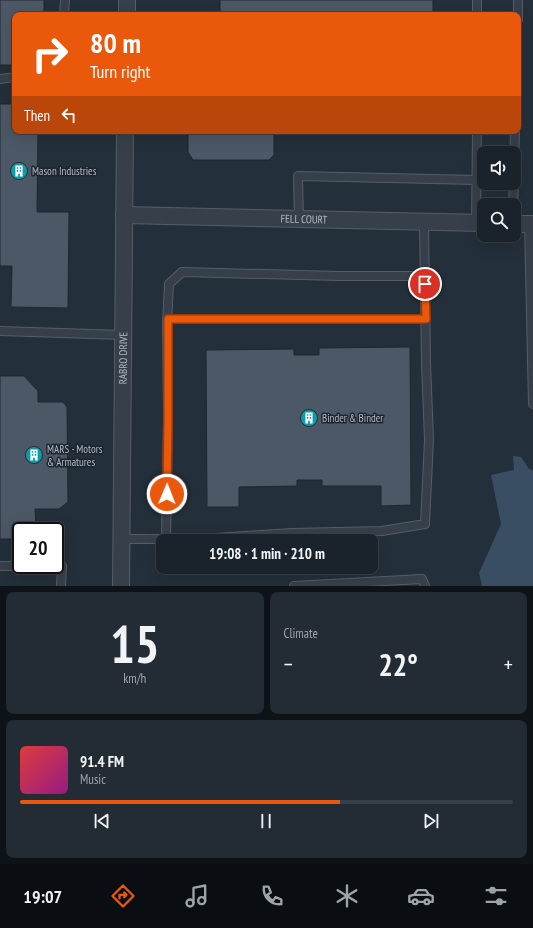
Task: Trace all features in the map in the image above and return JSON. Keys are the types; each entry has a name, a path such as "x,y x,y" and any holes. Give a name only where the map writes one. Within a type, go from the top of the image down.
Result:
{"street":[{"path":"127,0 127,12"},
{"name":"RABRO DRIVE","path":"121,586 125,134"},
{"name":"FELL COURT","path":"124,215 477,223"}],"lane":[{"path":"64,12 65,0"},
{"path":"477,0 477,12"},
{"path":"518,0 518,12"},
{"path":"0,78 12,77"},
{"path":"477,134 477,146"},
{"path":"515,146 516,134"},
{"path":"299,219 298,176 477,180"},
{"path":"277,534 382,531 425,524 429,440 426,363 424,222"},
{"path":"525,224 533,404"},
{"path":"166,534 169,284 182,272 339,276 425,276"},
{"path":"168,319 426,319"},
{"path":"0,331 123,335"},
{"path":"121,539 156,539"},
{"path":"0,566 62,566 61,586"},
{"path":"294,586 422,579 425,586"}],"water":[{"path":"513,456 521,457 529,469 533,470 533,586 482,586 479,573 501,524 491,475 514,470"}],"building":[{"path":"0,0 44,0 44,12 12,12 12,65 0,65"},
{"path":"220,0 433,0 433,12 220,12"},
{"name":"Mason Industries","path":"0,104 12,104 12,134 38,134 37,212 69,212 68,308 11,307 12,266 0,266"},
{"path":"188,134 274,134 274,155 269,160 193,160 188,152"},
{"name":"Binder & Binder","path":"410,347 411,505 381,506 381,486 322,486 322,480 297,480 297,486 239,487 239,507 207,507 206,350 294,349 294,355 319,355 319,348"},
{"name":"MARS - Motors & Armatures","path":"0,376 24,376 38,391 38,402 63,402 67,407 68,502 59,509 35,509 36,522 12,522 12,539 0,539"}],"place":[{"name":"Mason Industries","path":"19,171"},
{"name":"Binder & Binder","path":"309,418"},
{"name":"MARS - Motors & Armatures","path":"34,455"}],"route":[{"path":"167,494 168,319 426,319 425,284"}]}
